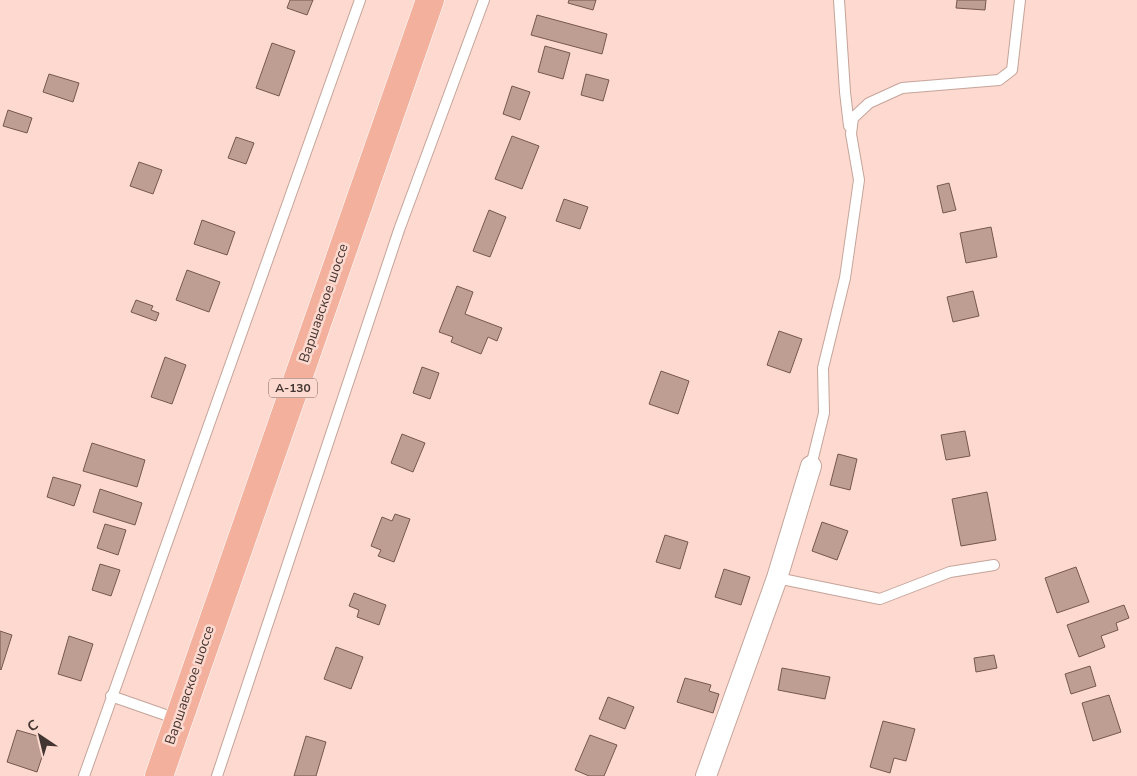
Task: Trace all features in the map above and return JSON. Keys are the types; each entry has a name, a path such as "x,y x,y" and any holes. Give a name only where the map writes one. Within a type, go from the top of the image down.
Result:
{"main road":[{"name":"Варшавское шоссе","path":"159,776 430,0"}],"street":[{"path":"706,776 778,578 811,466"}],"lane":[{"path":"84,776 360,0"},
{"path":"217,776 399,230 484,0"},
{"path":"811,466 824,413 823,368 845,278 858,180 845,92 840,0"},
{"path":"850,134 853,118 869,103 902,88 999,80 1012,70 1020,0"},
{"path":"778,578 880,598 950,572 994,565"},
{"path":"111,696 177,720"}],"building":[{"path":"290,0 313,0 307,15 287,8"},
{"path":"569,0 596,0 593,10 568,3"},
{"path":"957,0 986,0 985,10 956,8"},
{"path":"537,15 607,34 602,54 531,35"},
{"path":"272,43 295,51 279,96 256,88"},
{"path":"545,46 570,53 563,79 538,72"},
{"path":"49,74 79,83 73,102 43,92"},
{"path":"586,74 609,80 603,101 581,95"},
{"path":"512,86 530,92 520,120 503,114"},
{"path":"8,110 32,118 27,133 3,126"},
{"path":"512,136 539,146 522,189 495,179"},
{"path":"236,137 254,143 246,164 228,158"},
{"path":"139,162 162,170 153,194 130,186"},
{"path":"949,183 956,210 943,213 937,186"},
{"path":"564,199 588,207 580,229 556,221"},
{"path":"489,210 506,217 490,257 473,251"},
{"path":"202,220 235,232 227,255 194,244"},
{"path":"991,227 997,257 966,263 960,233"},
{"path":"187,270 220,282 209,312 176,300"},
{"path":"457,286 473,292 465,314 502,328 497,341 488,337 481,354 451,342 453,337 439,332"},
{"path":"973,291 979,316 953,322 947,297"},
{"path":"136,300 153,306 151,310 159,313 156,321 131,312"},
{"path":"779,331 802,339 790,373 767,365"},
{"path":"165,357 186,365 172,404 151,397"},
{"path":"422,367 439,373 430,399 413,393"},
{"path":"661,371 689,381 678,414 649,404"},
{"path":"965,431 970,456 946,460 941,435"},
{"path":"402,434 425,443 413,472 391,463"},
{"path":"92,443 145,460 137,487 83,471"},
{"path":"838,454 857,459 850,490 830,485"},
{"path":"53,477 81,485 74,506 47,497"},
{"path":"100,489 142,503 135,525 93,512"},
{"path":"987,492 996,540 961,546 952,499"},
{"path":"395,514 410,519 394,562 378,556 381,550 371,546 382,517 392,521"},
{"path":"822,522 848,531 837,560 812,551"},
{"path":"105,524 126,530 118,555 97,548"},
{"path":"665,535 688,542 680,569 656,562"},
{"path":"100,564 120,570 111,596 92,590"},
{"path":"1076,567 1089,602 1057,613 1045,578"},
{"path":"724,569 750,577 741,605 715,597"},
{"path":"354,593 386,605 379,625 357,617 359,610 349,606"},
{"path":"1124,605 1129,618 1116,623 1118,630 1101,636 1105,647 1079,657 1067,625"},
{"path":"0,631 12,635 1,670 0,669"},
{"path":"69,636 93,644 81,681 58,674"},
{"path":"336,647 363,657 351,689 324,679"},
{"path":"994,655 997,668 976,672 974,658"},
{"path":"1090,666 1096,686 1071,694 1065,674"},
{"path":"782,668 830,677 825,699 778,690"},
{"path":"685,678 711,685 709,691 719,694 713,713 677,702"},
{"path":"1109,695 1121,732 1093,741 1082,703"},
{"path":"608,697 634,707 625,729 599,719"},
{"path":"883,721 915,729 906,761 894,758 890,773 870,767"},
{"path":"17,730 48,739 37,772 7,762"},
{"path":"590,735 617,745 604,776 589,776 575,770"},
{"path":"306,736 326,742 316,776 294,776"}]}
